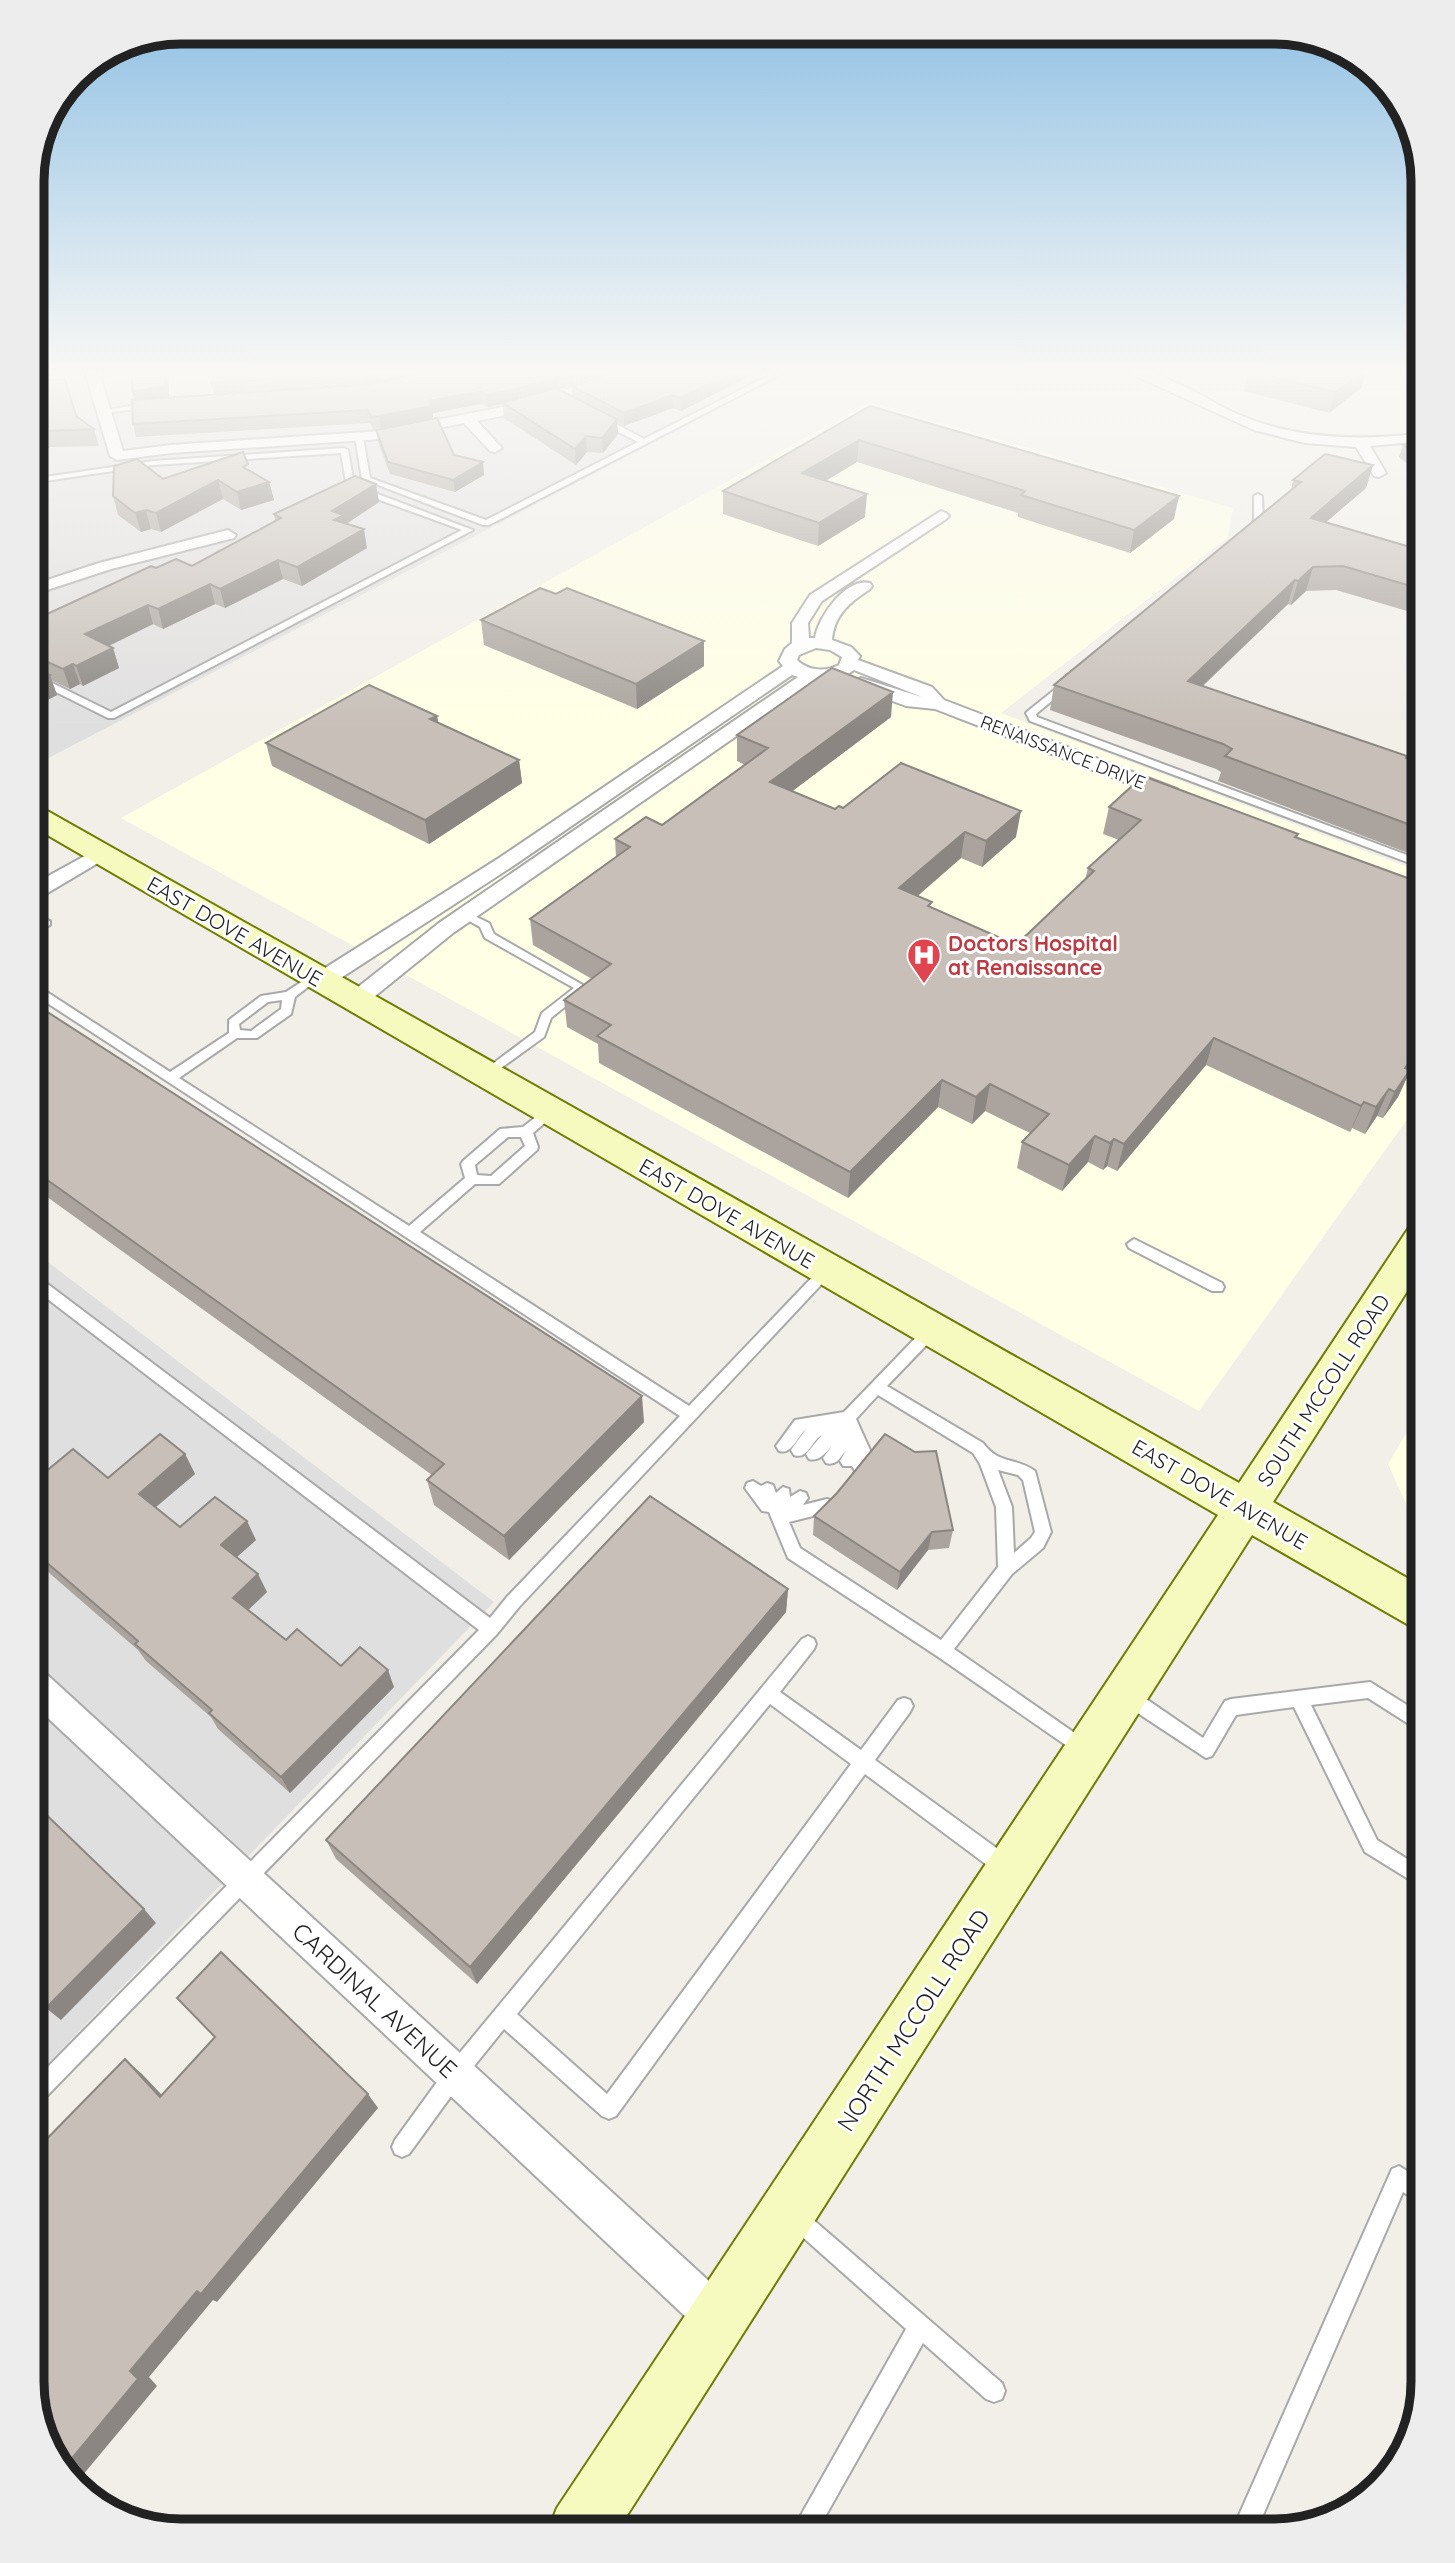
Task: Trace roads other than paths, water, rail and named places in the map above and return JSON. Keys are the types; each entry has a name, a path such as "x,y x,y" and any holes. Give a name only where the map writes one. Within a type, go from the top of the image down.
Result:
{"main road":[{"name":"EAST DOVE AVENUE","path":"44,821 101,853 309,984 356,1000 486,1075 538,1122 827,1271 1411,1603"},
{"name":"SOUTH MCCOLL ROAD","path":"1245,1508 1411,1254"},
{"name":"NORTH MCCOLL ROAD","path":"588,2519 1245,1508"}],"street":[{"path":"812,675 792,667 788,656 802,637 800,623 816,598 912,535 946,522"},
{"path":"823,636 843,599 932,541 946,522"},
{"path":"44,586 106,566 228,535"},
{"path":"912,535 932,541"},
{"path":"824,592 843,599"},
{"path":"356,1000 466,915 571,842 812,675 844,668 851,656 823,636 802,637"},
{"path":"309,984 506,862 792,667"},
{"name":"RENAISSANCE DRIVE","path":"844,668 912,702 938,704 1186,799"},
{"path":"720,717 740,725"},
{"path":"673,749 694,757"},
{"path":"639,772 660,781"},
{"path":"550,832 571,842"},
{"path":"44,887 101,853"},
{"path":"506,862 528,873"},
{"path":"443,903 466,915"},
{"name":"CARDINAL AVENUE","path":"44,1693 719,2319"}],"lane":[{"path":"44,682 111,716 469,530 365,492"},
{"path":"400,492 485,523 547,492"},
{"path":"1246,538 1256,530 1261,509 1258,496"},
{"path":"1033,719 1031,713 1072,680"},
{"path":"1016,734 1033,719"},
{"path":"1033,719 1179,774 1331,837 1411,861"},
{"path":"1162,790 1179,774"},
{"path":"466,915 485,925 489,936 582,988 546,1016 540,1034 486,1075"},
{"path":"235,1034 233,1023 265,999 309,984"},
{"path":"170,1078 235,1034 253,1035 287,1011 309,984"},
{"path":"44,996 691,1415"},
{"path":"410,1233 472,1179 494,1181 533,1147 538,1122 505,1132 468,1164 472,1179"},
{"path":"1134,1244 1217,1287"},
{"path":"44,2085 491,1629 513,1602 827,1271"},
{"path":"44,1289 491,1629"},
{"path":"848,1418 800,1424 799,1450 848,1418 932,1329"},
{"path":"877,1387 978,1448 987,1461 1003,1507 1006,1569"},
{"path":"831,1458 840,1446 848,1418"},
{"path":"848,1418 866,1459 854,1464"},
{"path":"943,1651 1006,1569 1037,1543 1043,1532 1030,1476 1022,1470 987,1461"},
{"path":"760,1489 778,1518 794,1553 943,1651 1087,1752"},
{"path":"778,1518 783,1494"},
{"path":"778,1518 800,1498"},
{"path":"778,1518 822,1503"},
{"path":"402,2147 455,2074 808,1644"},
{"path":"1124,1695 1206,1750 1231,1707 1300,1701 1370,1690 1411,1717"},
{"path":"768,1693 1010,1870"},
{"path":"1300,1701 1371,1846 1411,1871"},
{"path":"503,2015 609,2109 861,1761 904,1706"},
{"path":"1250,2519 1399,2176 1411,2185"},
{"path":"789,2211 994,2391"},
{"path":"811,2519 920,2326"}],"place":[{"name":"Doctors Hospital at Renaissance","path":"924,985"}]}
